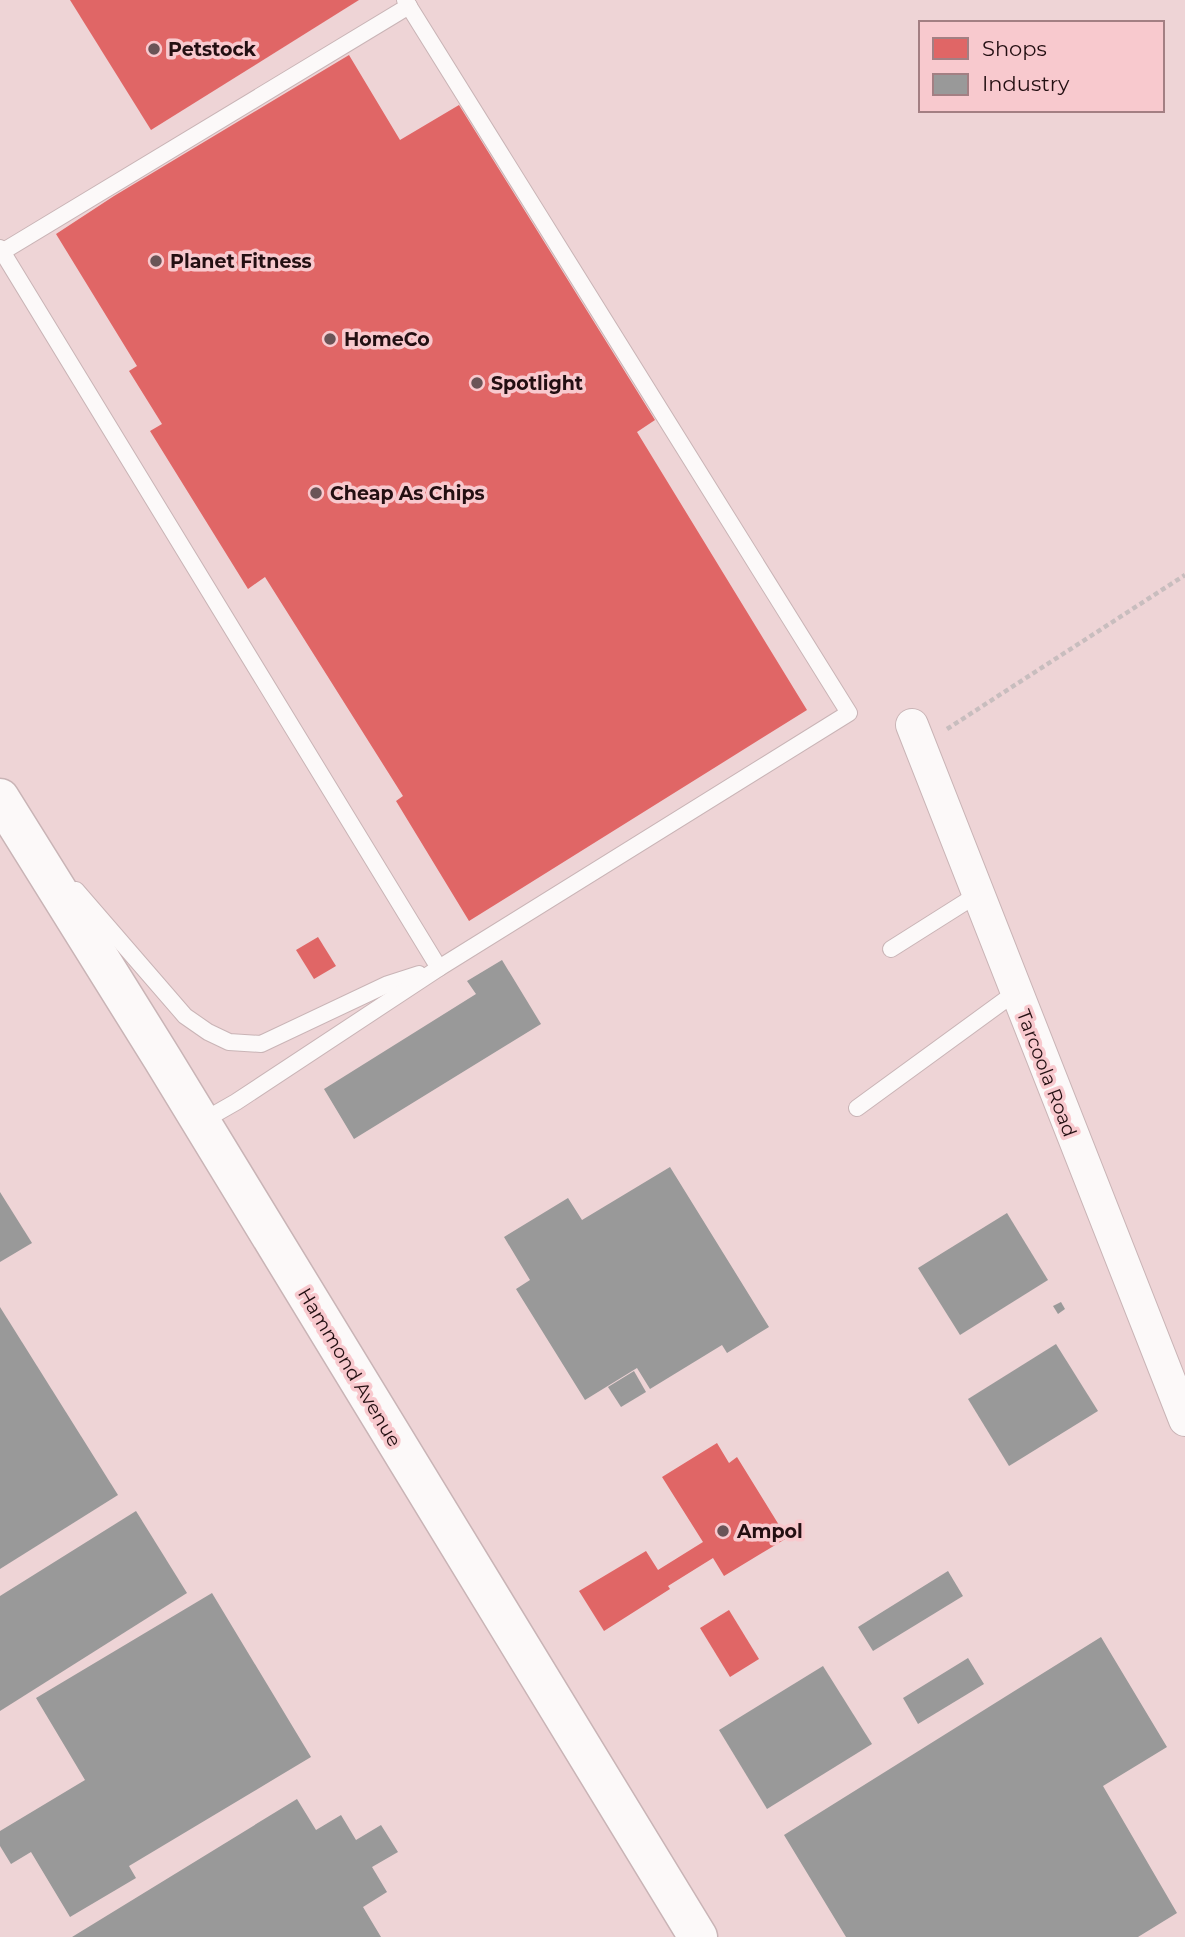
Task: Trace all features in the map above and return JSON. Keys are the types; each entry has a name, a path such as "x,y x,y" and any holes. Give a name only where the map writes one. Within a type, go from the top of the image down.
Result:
{"highway":[{"name":"Hammond Avenue","path":"4,804 698,1937"}],"street":[{"name":"Tarcoola Road","path":"916,736 1185,1420"}],"lane":[{"path":"201,1122 247,1095 439,968 849,713 407,3 1,250 439,968"},
{"path":"4,804 185,1016 229,1042 261,1044 388,984 439,968"},
{"path":"891,949 978,894"},
{"path":"857,1108 1016,992"}],"path":[{"path":"916,736 1185,575"}],"building: Shops":[{"path":"70,0 359,0 151,130"},
{"path":"349,55 400,140 459,105 655,420 637,432 807,710 469,921 396,801 403,796 265,577 248,589 150,431 162,424 129,371 137,366 56,234 114,196"},
{"path":"318,937 336,966 314,979 296,950"},
{"path":"717,1443 729,1463 737,1457 787,1538 724,1576 713,1558 604,1631 579,1591 646,1551 658,1570 703,1542 662,1477"},
{"path":"729,1610 759,1659 730,1677 700,1628"}],"building: Industry":[{"path":"502,960 541,1024 354,1139 324,1089 476,994 467,981"},
{"path":"670,1167 769,1327 727,1353 722,1345 650,1389 637,1368 585,1400 516,1289 530,1280 504,1237 568,1198 582,1220"},
{"path":"0,1192 32,1243 0,1262"},
{"path":"1007,1213 1048,1280 960,1335 918,1268"},
{"path":"1061,1302 1065,1309 1058,1314 1053,1306"},
{"path":"0,1307 118,1495 0,1569"},
{"path":"1056,1344 1098,1411 1009,1466 968,1399"},
{"path":"634,1371 646,1392 621,1407 608,1387"},
{"path":"136,1511 187,1593 0,1711 0,1596"},
{"path":"948,1571 963,1596 873,1651 858,1627"},
{"path":"212,1593 311,1757 129,1866 136,1878 70,1917 31,1852 11,1864 0,1846 0,1831 85,1780 36,1698"},
{"path":"1101,1637 1167,1747 1103,1786 1177,1913 1138,1937 846,1937 784,1835"},
{"path":"968,1658 984,1684 918,1724 903,1698"},
{"path":"823,1666 872,1744 767,1809 719,1730"},
{"path":"297,1799 316,1830 341,1815 356,1840 381,1825 398,1852 372,1867 387,1892 363,1907 381,1937 72,1937"}],"place":[{"name":"Petstock","path":"154,49"},
{"name":"Planet Fitness","path":"156,261"},
{"name":"HomeCo","path":"330,339"},
{"name":"Spotlight","path":"477,383"},
{"name":"Cheap As Chips","path":"316,493"},
{"name":"Ampol","path":"723,1531"}]}
